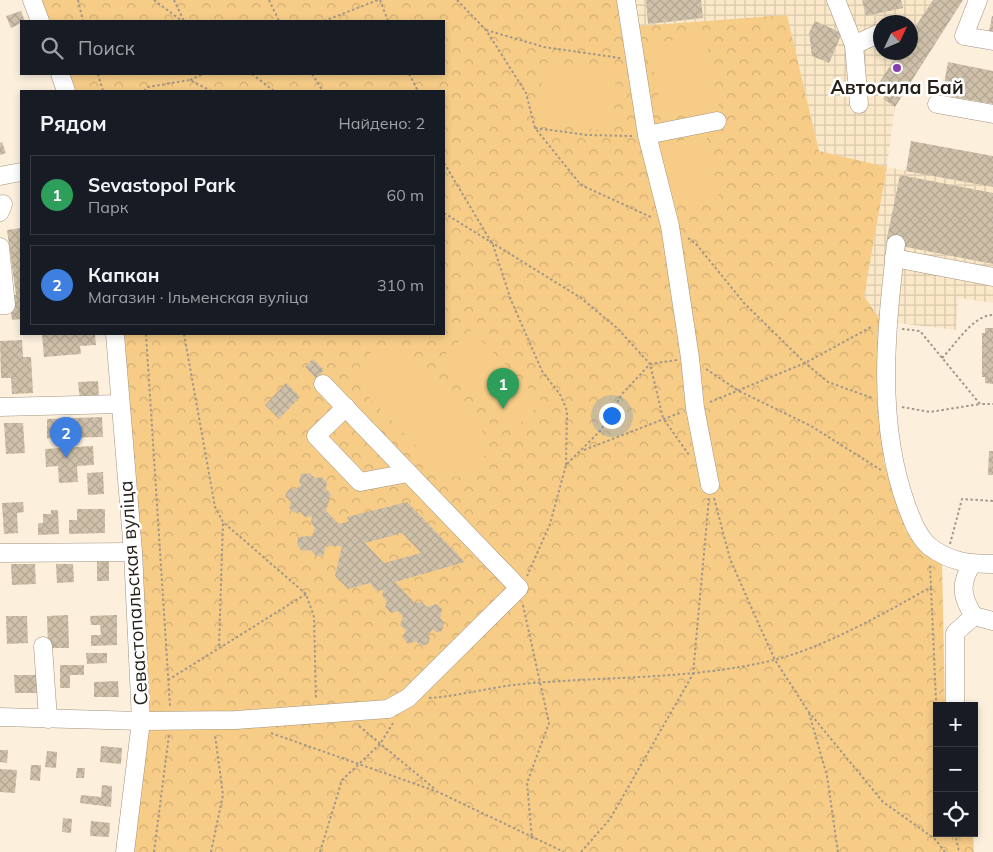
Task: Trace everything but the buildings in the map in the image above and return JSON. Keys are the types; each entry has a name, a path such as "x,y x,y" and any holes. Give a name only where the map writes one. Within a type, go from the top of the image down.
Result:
{"street":[{"path":"32,0 40,20"},
{"path":"626,0 647,135 670,226 690,358 695,408 710,485"},
{"path":"836,0 854,45 859,104"},
{"path":"978,0 964,36 993,41"},
{"path":"854,45 873,36"},
{"path":"60,75 66,90"},
{"path":"938,104 993,114"},
{"path":"647,135 717,121"},
{"path":"0,176 20,172"},
{"path":"0,247 6,305 0,305"},
{"path":"993,278 895,251 888,327 888,402 891,453 897,480 912,521 929,545 947,556 964,564 993,564"},
{"name":"Севастопальская вуліца","path":"115,335 133,552 141,721 125,852"},
{"path":"0,717 171,722 214,721 388,709 408,698 519,588 323,384"},
{"path":"0,407 120,404"},
{"path":"346,408 316,436 360,482 408,473"},
{"path":"0,553 133,552"},
{"path":"972,564 965,575 963,593 966,604 974,616 993,621"},
{"path":"955,702 954,633 974,616"},
{"path":"43,646 48,719"}],"path":[{"path":"78,0 83,20"},
{"path":"154,0 182,20"},
{"path":"174,0 183,20"},
{"path":"269,0 279,20"},
{"path":"327,20 379,0 388,20"},
{"path":"457,0 486,30 526,93 535,128 581,185 670,226 697,245 744,303 805,363 828,382 853,392 909,409 930,412 980,404 993,404"},
{"path":"486,30 544,47 635,60"},
{"path":"98,75 103,90"},
{"path":"145,90 148,87 190,80 201,75"},
{"path":"253,75 273,90"},
{"path":"313,75 322,90"},
{"path":"410,75 417,90"},
{"path":"190,80 209,90"},
{"path":"535,128 587,135 647,135"},
{"path":"445,165 493,245 511,300 538,362 561,396 567,411 566,466 550,524 524,583 519,588 538,683 549,723 527,783 532,839"},
{"path":"445,214 581,298 617,328 650,364 662,418 689,456"},
{"path":"942,358 973,322 984,315 993,315"},
{"path":"805,363 872,326 920,331 980,404"},
{"path":"146,335 171,722 154,852"},
{"path":"184,335 215,506 223,522 306,594 314,617 317,714"},
{"path":"566,466 601,430 622,394 650,364 690,358 739,391 811,426 897,480"},
{"path":"710,485 730,559 775,660 808,711 884,802 935,839 945,852"},
{"path":"581,852 610,819 692,674 710,485"},
{"path":"947,556 962,498 993,501"},
{"path":"219,646 223,522"},
{"path":"929,545 936,702"},
{"path":"408,698 440,697 538,683 692,674 775,660 817,644 875,618 931,587"},
{"path":"168,680 219,646 306,594"},
{"path":"808,711 827,776 838,852"},
{"path":"343,712 438,792"},
{"path":"211,852 223,795 214,721"},
{"path":"320,852 342,780 380,744 394,721"},
{"path":"271,733 438,792 532,839 564,852"},
{"path":"956,837 959,852"}],"shaded area":[{"path":"634,0 963,0 895,106 887,167 819,152 787,16 640,26"},
{"path":"887,167 993,186 993,303 958,298 956,330 881,321 864,296"}],"green space":[{"path":"40,0 634,0 640,26 787,15 819,151 887,167 864,296 881,321 877,355 884,462 906,531 924,552 942,562 945,702 933,702 933,837 973,837 974,852 131,852 144,723 120,335 445,335 445,90 73,90 67,75 445,75 445,20 48,20"},
{"path":"705,34 719,108 663,118 649,45"},
{"path":"544,63 617,71 611,131 538,123"},
{"path":"706,136 719,197 674,207 661,145"},
{"path":"471,330 542,402 511,432 440,360"},
{"path":"386,346 398,346 404,349 484,433 487,442 486,451 478,466 470,472 453,477 444,475 361,389 359,374 363,362 372,352"}],"place":[{"name":"Автосила Бай","path":"897,68"},
{"name":"Sevastopol Park","path":"503,409"},
{"name":"Капкан","path":"66,458"}]}
